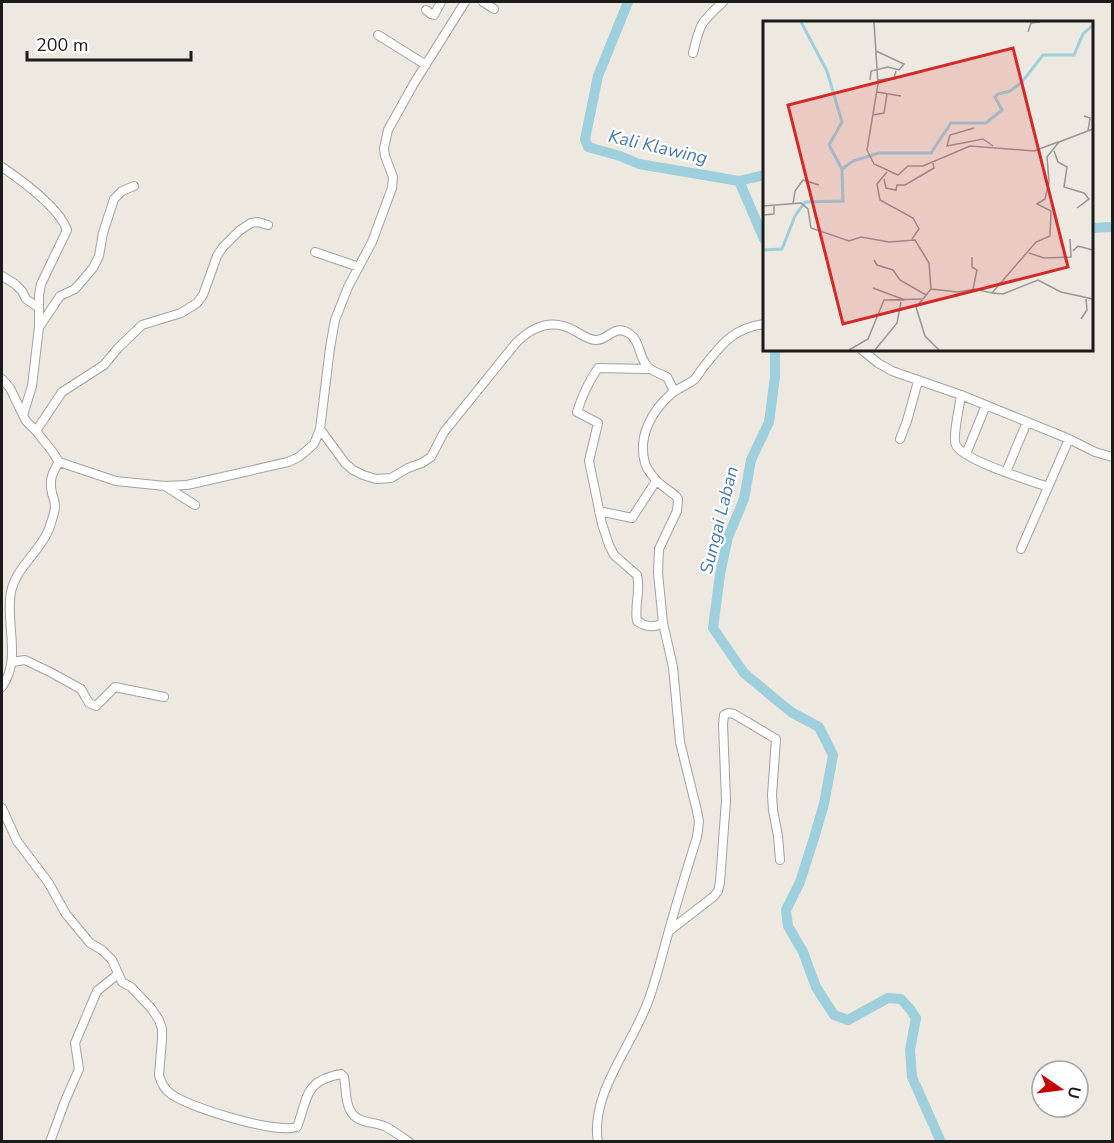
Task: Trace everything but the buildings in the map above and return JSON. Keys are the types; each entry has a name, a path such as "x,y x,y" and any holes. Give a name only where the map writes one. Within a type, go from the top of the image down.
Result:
{"street":[{"path":"426,10 434,15 441,2"},
{"path":"2,379 10,388 26,421 59,462 116,481 165,486 186,485 288,462 299,457 314,444 320,429 332,332 343,298 372,242 393,184 393,174 384,152 386,137 394,118 462,2"},
{"path":"483,2 494,9"},
{"path":"693,53 700,26 706,16 723,2"},
{"path":"378,34 426,64"},
{"path":"2,167 47,203 67,230 40,284 39,327 32,386 23,415"},
{"path":"39,327 60,296 75,289 97,262 112,202 117,194 134,186"},
{"path":"36,431 62,392 104,365 142,325 181,313 197,303 203,295 217,255 231,238 251,223 258,222 268,225"},
{"path":"315,252 359,267"},
{"path":"2,276 15,284 26,299 39,308"},
{"path":"598,1142 597,1120 605,1090 650,998 697,837 699,822 680,742 673,667 663,623 658,573 661,544 677,511 678,500 656,481 645,464 646,429 658,406 674,391 695,378 725,340 733,334 760,324"},
{"path":"320,429 345,463 353,470 376,479 391,478 431,457 444,432 496,366 525,334 543,325 566,326 595,340 602,339 616,330 628,332 635,339 648,369"},
{"path":"863,351 884,367 961,395 1095,452 1113,457"},
{"path":"663,623 657,627 640,624 637,621 639,591 637,575 616,558 604,533 589,461 598,423 578,413 579,405 598,368 648,369 667,377 674,391"},
{"path":"900,439 918,381"},
{"path":"961,395 954,441 958,448 983,463 1048,487"},
{"path":"966,454 986,405"},
{"path":"1006,472 1027,422"},
{"path":"1021,549 1069,439"},
{"path":"2,687 12,662 13,641 9,611 12,589 18,574 48,531 55,507 50,482 59,462"},
{"path":"599,511 632,518 656,481"},
{"path":"165,486 195,505"},
{"path":"12,662 26,660 44,669 81,689 89,703 96,706 115,687 164,697"},
{"path":"668,932 718,891 726,800 723,724 724,715 728,713 734,714 776,739 772,795 780,860"},
{"path":"2,808 17,841 48,882 66,914 90,943 112,960 122,982 131,987 159,1020 162,1029 159,1075 166,1090 174,1096 213,1113 257,1124 291,1129 297,1127 311,1087 340,1074 344,1077 349,1110 354,1116 364,1122 386,1127 408,1142"},
{"path":"50,1142 64,1101 79,1069 75,1042 97,991 118,974"}],"waterway":[{"name":"Kali Klawing","path":"628,2 598,76 585,139 588,147 639,164 739,181 763,175"},
{"name":"Sungai Laban","path":"739,181 763,237"},
{"name":"Kali Klawing","path":"1093,228 1112,227"},
{"name":"Sungai Laban","path":"775,351 775,377 769,422 751,460 744,499 728,537 720,574 713,628 744,673 791,712 819,727 833,755 824,804 814,838 800,882 786,910 788,926 803,952 816,987 834,1015 848,1020 888,998 901,999 910,1009 916,1018 910,1050 912,1077 941,1142"}]}
